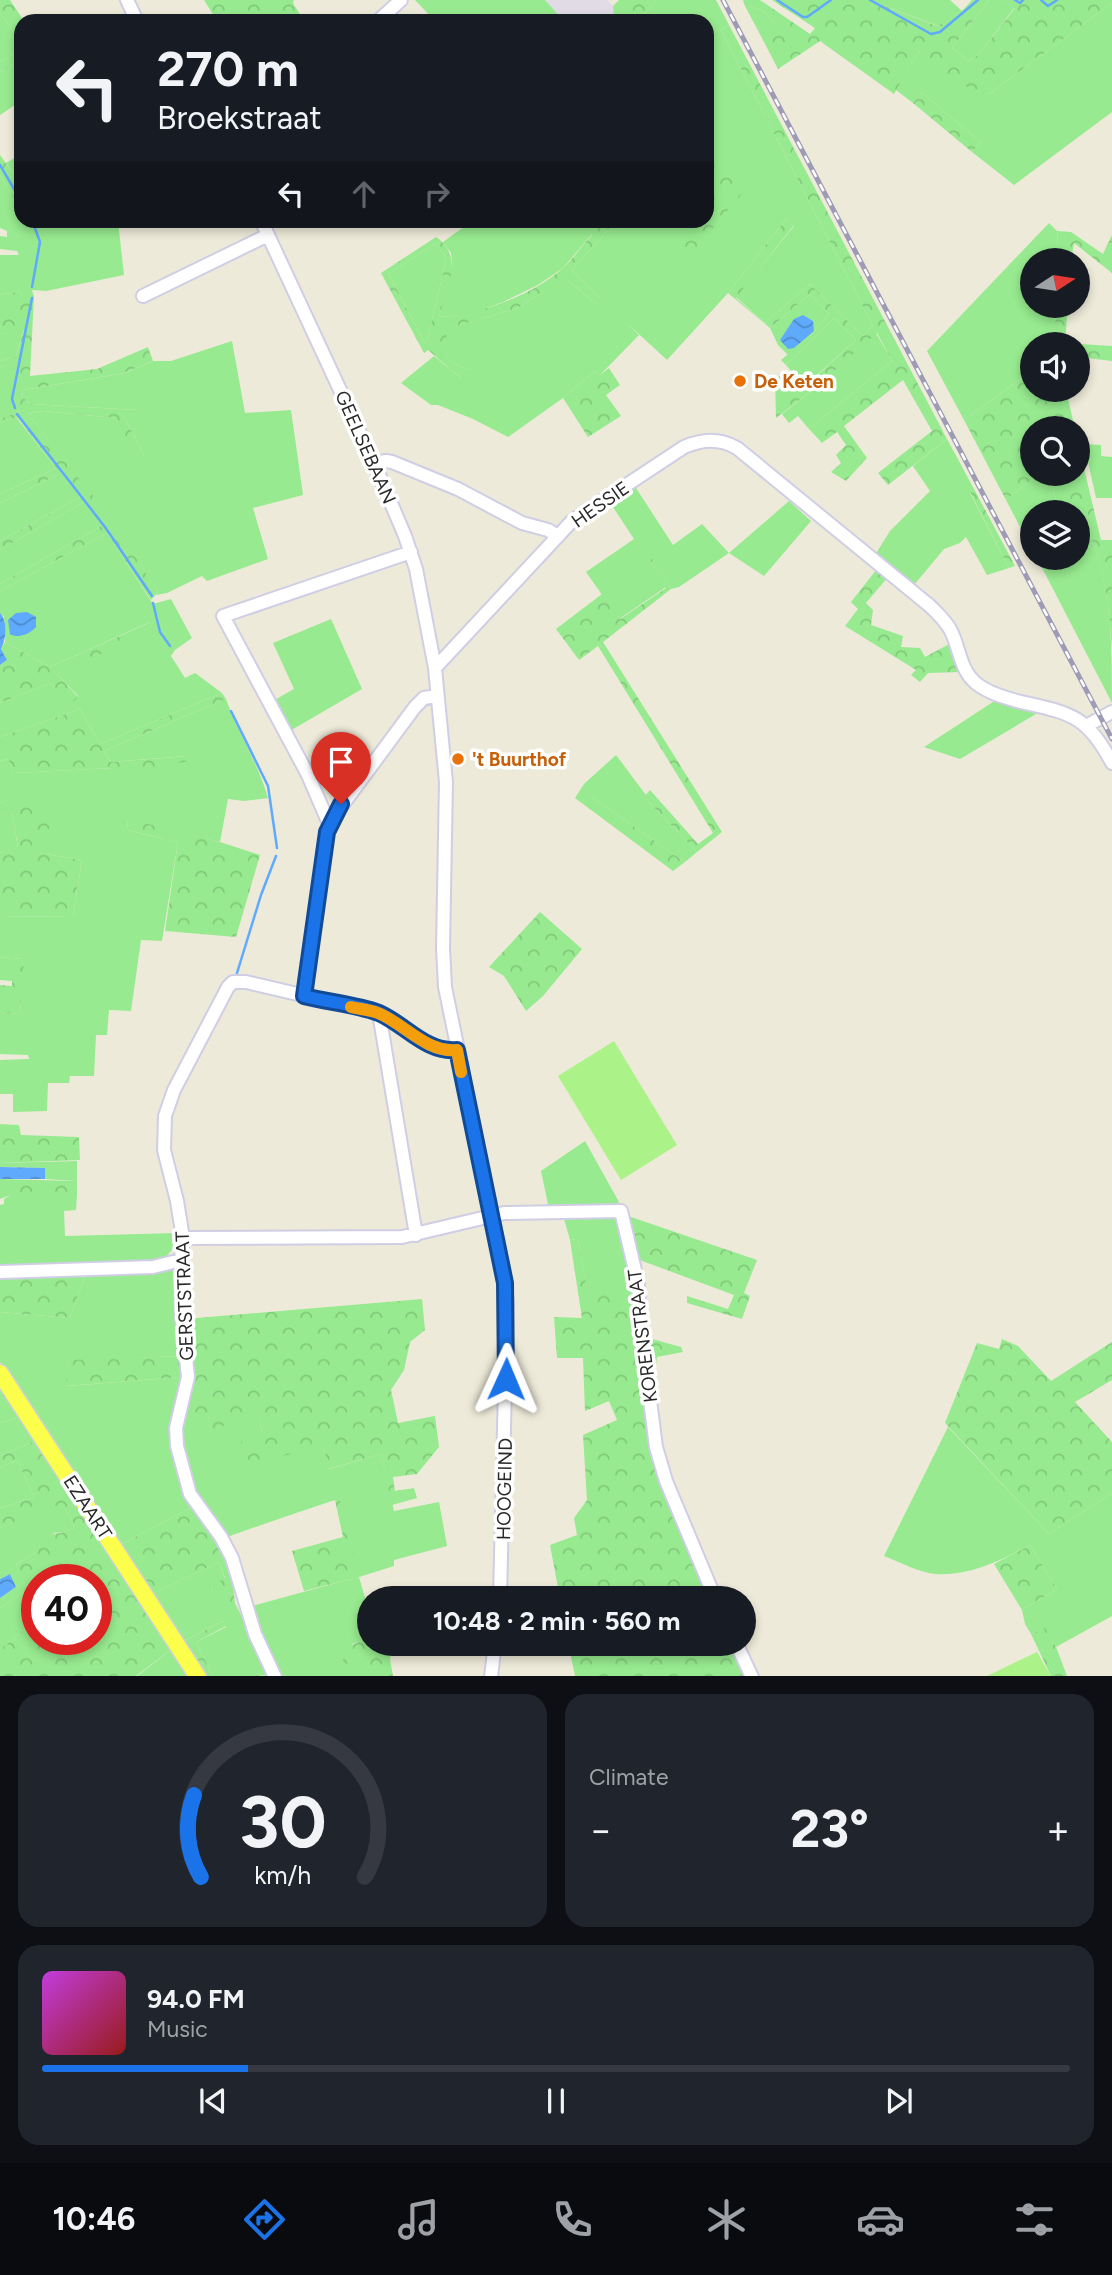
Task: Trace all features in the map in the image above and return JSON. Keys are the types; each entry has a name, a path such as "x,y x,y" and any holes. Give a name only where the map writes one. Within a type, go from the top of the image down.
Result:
{"main road":[{"name":"EZAART","path":"0,1373 198,1676"}],"street":[{"path":"386,14 401,0"},
{"name":"GEELSEBAAN","path":"265,228 374,463 411,552 435,668"},
{"path":"144,296 268,235"},
{"name":"HESSIE","path":"435,668 572,521 684,447 709,440 727,443 748,457 930,606 947,623 962,664 975,682 1003,697 1058,709 1086,726"},
{"path":"374,463 386,461 403,467 458,489 522,523 548,530 558,536"},
{"path":"330,826 308,775 223,616 411,552"},
{"path":"435,668 446,795 443,972 457,1050 446,1051 435,1048 379,1013 304,996 330,826 341,804 415,707 424,698 437,696"},
{"path":"1112,712 1086,726 1096,736 1112,763"},
{"name":"GERSTSTRAAT","path":"275,1676 255,1634 232,1558 190,1494 177,1446 176,1428 188,1377 182,1318 183,1238 164,1150 165,1116 174,1090 233,982 246,982 304,996"},
{"path":"379,1013 416,1235"},
{"name":"HOOGEIND","path":"457,1050 505,1283 507,1308 499,1586"},
{"name":"KORENSTRAAT","path":"183,1238 387,1238 416,1235 503,1213 621,1211 638,1283 656,1447 666,1481 710,1586"},
{"path":"0,1272 153,1267 181,1260"},
{"path":"491,1676 493,1656"},
{"path":"742,1656 751,1676"}],"shaded area":[{"path":"545,0 607,0 613,6 614,14 558,14"}],"green space":[{"path":"0,0 10,0 19,14 14,14 14,32 0,13"},
{"path":"204,0 294,0 300,14 213,14"},
{"path":"415,0 545,0 558,14 428,14"},
{"path":"619,0 657,0 644,14 614,14 613,6"},
{"path":"657,0 716,0 729,25 721,30 873,326 863,336 810,284 765,323 736,297 794,226 786,219 728,293 667,360 628,324 639,335 600,375 595,371 563,398 508,437 473,419 438,405 431,405 401,383 434,356 461,378 472,370 455,365 447,357 445,345 448,328 518,308 541,293 569,281 596,304 600,298 572,270 610,228 714,228 714,14 644,14"},
{"path":"743,0 760,0 810,34 815,28 772,0 869,0 937,26 962,11 972,0 989,0 952,48 969,61 978,55 1015,8 1003,0 1112,0 1112,3 989,94 959,84 919,51 894,94 820,41 778,69 764,42 776,26 765,12 744,4"},
{"path":"869,0 950,0 962,11 938,26"},
{"path":"989,0 1003,0 1015,7 978,55 969,61 952,48"},
{"path":"1112,3 1112,112 1014,185 972,152 981,142 922,93 913,103 896,90 919,51 989,94"},
{"path":"744,4 765,12 777,27 764,42"},
{"path":"0,13 14,32 14,53 0,62"},
{"path":"729,25 947,439 888,485 878,473 932,431 903,380 844,426 867,458 846,481 831,472 841,463 836,455 846,445 837,432 822,443 809,429 892,361 877,333 815,388 776,418 775,379 790,370 798,379 810,382 856,340 834,318 786,365 781,360 811,335 829,314 810,294 770,328 728,293 786,219 794,225 736,298 765,323 810,284 863,336 873,326 721,30"},
{"path":"14,53 14,64 0,72 0,62"},
{"path":"14,64 14,106 0,115 0,72"},
{"path":"922,93 981,142 972,152 913,103"},
{"path":"0,155 14,174 14,199 0,175"},
{"path":"14,158 14,174 6,163"},
{"path":"714,160 744,191 714,227"},
{"path":"0,175 14,199 14,228 119,228 124,275 46,291 32,290 34,296 22,300 21,291 0,295 0,255 19,255 17,251 0,249 0,236 7,237 7,231 0,228"},
{"path":"1049,223 1057,231 1058,248 1025,248"},
{"path":"462,228 586,228 592,234 563,268 538,285 471,314 439,317 452,264 451,253 443,242"},
{"path":"586,228 610,228 572,270 601,299 596,304 569,281 553,301 541,293 518,308 449,328 445,345 447,357 455,365 472,370 473,377 461,378 428,350 424,353 381,273 436,237 445,245 452,263 439,317 471,312 505,302 537,287 571,260 592,235","holes":["435,244 444,254 446,261 427,340 424,342 389,274"]},
{"path":"684,228 713,228 686,260 667,244"},
{"path":"1057,231 1071,232 1103,254 1112,235 1112,273 1090,256 1090,248 1080,248 1074,243 1073,248 1058,248"},
{"path":"435,244 444,254 446,261 427,340 424,342 389,274"},
{"path":"1020,253 1020,318 1055,318 1055,332 1020,332 1020,380 964,420 927,351"},
{"path":"21,291 22,299 34,296 30,376 97,369 148,347 153,361 124,373 23,390 22,397 31,404 137,410 135,419 125,418 145,457 138,459 115,418 43,411 28,414 109,516 158,592 151,600 107,533 0,591 0,584 103,525 84,502 0,550 0,541 80,497 61,473 0,503 0,494 56,468 17,417 0,423 0,419 20,411 11,401 18,363 0,367 0,361 16,356 24,330 0,334 0,295"},
{"path":"810,294 829,314 811,335 788,355 778,345 770,328"},
{"path":"834,318 856,340 809,382 798,379 786,365"},
{"path":"1055,318 1067,318 1066,332 1055,332"},
{"path":"24,329 16,356 0,361 0,334"},
{"path":"876,333 892,361 809,429 798,416 789,423 782,414"},
{"path":"232,341 245,413 291,410 303,495 253,508 268,559 207,581 202,576 167,593 156,595 158,592 109,517 28,414 43,411 115,418 145,457 125,418 137,410 31,404 22,397 23,390 125,373 153,361 171,361"},
{"path":"1090,345 1112,346 1112,361 1090,358"},
{"path":"18,362 11,401 20,411 0,419 0,367"},
{"path":"609,368 620,385 606,395 621,416 588,437 563,398 595,371 600,375"},
{"path":"1020,380 1020,402 1069,402 1072,416 1020,416 1020,486 1024,486 1006,500 964,420"},
{"path":"16,417 56,468 0,494 0,423"},
{"path":"947,439 974,489 970,493 1009,568 987,575 966,537 960,543 944,549 914,585 875,555 890,531 930,491 913,466"},
{"path":"1090,444 1101,445 1101,456 1112,457 1112,498 1096,498 1090,471"},
{"path":"61,473 80,497 0,541 0,503"},
{"path":"634,485 673,545 702,524 729,553 679,587 671,589 653,560 650,560 666,587 619,619 586,572 634,539 609,501"},
{"path":"1024,486 1053,486 1056,500 1020,500 1020,527 1006,500"},
{"path":"1053,486 1088,486 1101,540 1112,540 1112,649 1105,590 1090,536 1090,500 1056,500"},
{"path":"974,489 1015,566 1009,568 970,492"},
{"path":"789,501 811,521 764,576 729,553"},
{"path":"84,502 103,525 0,584 0,550"},
{"path":"107,533 153,604 171,599 192,638 171,656 185,678 195,673 222,693 100,744 80,709 0,737 0,703 50,683 71,703 78,696 57,674 150,622 50,667 5,642 4,617 0,613 0,591"},
{"path":"1090,534 1102,573 1109,616 1112,703 1043,570 1090,570"},
{"path":"653,559 671,589 603,642 722,832 697,852 644,797 650,790 698,844 713,833 598,646 579,660 556,629 602,594 620,619 666,588 650,560"},
{"path":"877,569 888,577 866,603 873,610 871,625 903,636 901,647 920,648 925,657 951,643 960,672 928,673 920,682 911,675 916,670 845,626 858,609 851,602"},
{"path":"331,619 362,689 288,732 271,702 294,689 273,643"},
{"path":"151,622 154,629 57,674 78,697 71,704 50,683 0,703 0,665 7,660 1,649 5,642 50,667"},
{"path":"222,693 226,699 104,751 110,762 189,756 189,761 115,774 113,768 14,773 8,759 0,761 0,737 80,709 100,744"},
{"path":"226,699 268,798 244,801 228,799 220,842 128,820 127,830 178,842 162,941 141,940 131,1011 109,1010 107,1035 96,1035 94,1076 70,1076 69,1083 48,1083 47,1111 13,1112 13,1094 0,1094 0,1060 29,1059 28,1055 0,1054 0,1013 20,1014 23,959 0,957 0,917 73,916 82,860 40,853 9,799 0,803 0,761 8,759 14,773 113,768 188,756 110,762 104,751"},
{"path":"996,700 1041,711 960,759 924,747"},
{"path":"616,755 646,795 644,797 697,852 685,862 590,796 584,784"},
{"path":"584,784 593,789 590,796 685,862 673,871 575,798"},
{"path":"9,799 36,800 56,808 40,853 82,860 73,916 0,917 0,853 18,847 12,812 0,816 0,803"},
{"path":"12,811 18,848 0,853 0,816"},
{"path":"128,819 260,855 236,937 165,931 178,842 127,830"},
{"path":"540,912 582,949 543,996 526,1011 504,976 489,967"},
{"path":"0,957 24,959 20,1014 0,1013 0,985 12,986 12,981 0,980"},
{"path":"614,1041 677,1145 621,1180 558,1076"},
{"path":"0,1124 19,1125 21,1135 79,1137 80,1160 0,1163"},
{"path":"585,1141 619,1202 615,1206 549,1209 541,1171"},
{"path":"77,1161 77,1181 45,1179 45,1168 0,1167 0,1163"},
{"path":"0,1179 77,1181 77,1195 10,1195 0,1199"},
{"path":"10,1195 77,1195 76,1210 64,1211 65,1236 177,1233 177,1244 163,1260 0,1269 0,1205 4,1204 4,1199"},
{"path":"563,1215 615,1217 619,1220 637,1289 587,1290 578,1239 570,1240"},
{"path":"628,1216 757,1260 744,1293 750,1296 742,1319 687,1303 687,1296 728,1309 734,1295 637,1259"},
{"path":"578,1239 587,1289 637,1289 645,1337 681,1347 683,1352 657,1357 656,1365 642,1364 649,1444 661,1484 706,1586 558,1586 550,1545 577,1535 574,1518 587,1500 583,1435 617,1420 609,1401 585,1411 583,1358 557,1358 554,1317 582,1318 570,1240"},
{"path":"172,1270 178,1273 181,1356 68,1361 67,1386 182,1377 172,1418 171,1442 178,1470 194,1506 120,1545 0,1362 0,1312 70,1318 85,1276"},
{"path":"85,1276 70,1318 0,1312 0,1277"},
{"path":"422,1299 425,1330 410,1342 404,1370 391,1390 398,1423 435,1416 439,1447 417,1474 393,1477 395,1491 414,1488 417,1498 392,1505 381,1454 328,1469 324,1446 246,1465 241,1440 262,1434 259,1417 211,1429 208,1416 183,1418 185,1319"},
{"path":"1002,1339 1018,1346 1051,1381 1112,1342 1112,1380 1075,1402 1112,1442 1112,1493 1049,1534 945,1423 977,1343 999,1349"},
{"path":"181,1356 182,1377 66,1386 68,1360"},
{"path":"0,1385 20,1417 0,1423"},
{"path":"208,1415 211,1428 259,1416 262,1434 324,1446 329,1469 381,1454 394,1511 439,1502 447,1546 394,1560 394,1566 359,1577 362,1586 357,1586 357,1642 352,1644 357,1656 372,1676 279,1676 249,1607 358,1577 339,1498 224,1538 199,1503 180,1446 183,1418"},
{"path":"20,1417 35,1441 0,1456 0,1423"},
{"path":"948,1427 1049,1534 1112,1493 1112,1616 1056,1647 1045,1629 1031,1634 1025,1624 1022,1610 1057,1589 1030,1545 985,1566 949,1574 923,1572 884,1556"},
{"path":"35,1441 172,1649 136,1676 0,1676 0,1650 21,1632 21,1655 112,1655 112,1564 21,1564 21,1580 16,1564 38,1551 38,1545 45,1536 74,1528 70,1516 58,1505 0,1528 0,1508 34,1497 17,1460 0,1467 0,1456"},
{"path":"17,1460 34,1497 0,1508 0,1467"},
{"path":"339,1497 359,1577 304,1591 292,1551 343,1537 335,1500 265,1523"},
{"path":"58,1504 70,1516 74,1528 54,1533 38,1551 16,1564 21,1584 16,1587 10,1574 0,1579 0,1528"},
{"path":"194,1506 225,1559 232,1577 235,1603 271,1675 254,1676 265,1671 231,1605 227,1587 213,1594 211,1587 225,1578 219,1562 152,1594 120,1545"},
{"path":"1030,1545 1057,1589 1022,1610 994,1564"},
{"path":"219,1562 225,1579 211,1587 213,1593 227,1586 232,1605 265,1671 254,1676 213,1676 196,1642 226,1627 223,1621 184,1641 152,1594"},
{"path":"21,1584 21,1593 0,1608 0,1598"},
{"path":"21,1593 21,1632 0,1650 0,1608"},
{"path":"223,1621 226,1626 196,1642 213,1676 206,1676 184,1641"},
{"path":"1045,1628 1067,1676 1051,1676 1031,1634"},
{"path":"357,1642 357,1656 391,1656 393,1676 372,1676 365,1668 354,1672 343,1661 344,1649"},
{"path":"172,1649 187,1676 137,1676"},
{"path":"1037,1652 1051,1676 987,1676"},
{"path":"571,1656 737,1656 746,1676 575,1676"}],"water":[{"path":"803,315 813,321 814,331 794,348 788,349 780,340 794,319"},
{"path":"27,612 36,617 36,627 24,635 10,634 8,620 16,613"},
{"path":"0,613 5,631 1,649 7,660 0,665"},
{"path":"0,1167 45,1168 45,1179 0,1179"},
{"path":"10,1574 16,1587 0,1598 0,1579"}],"waterway":[{"path":"777,0 803,17 831,0"},
{"path":"870,0 931,34 940,32 978,0"},
{"path":"1015,0 1020,3 1023,0"},
{"path":"1041,0 1048,6 1057,0"},
{"path":"0,165 14,189"},
{"path":"32,287 40,242 35,228"},
{"path":"15,408 12,399 32,298"},
{"path":"17,414 105,527 152,596"},
{"path":"153,603 160,632 170,646"},
{"path":"231,711 268,786 277,848"},
{"path":"237,973 276,856"}],"railway":[{"path":"723,0 1112,739"}],"slow traffic":[{"path":"351,1007 379,1013 435,1048 457,1050 461,1072"}],"place":[{"name":"De Keten","path":"740,381"},
{"name":"'t Buurthof","path":"458,759"}],"route":[{"path":"341,804 327,832 304,996 379,1013 435,1048 457,1050 505,1283 506,1379"}]}
